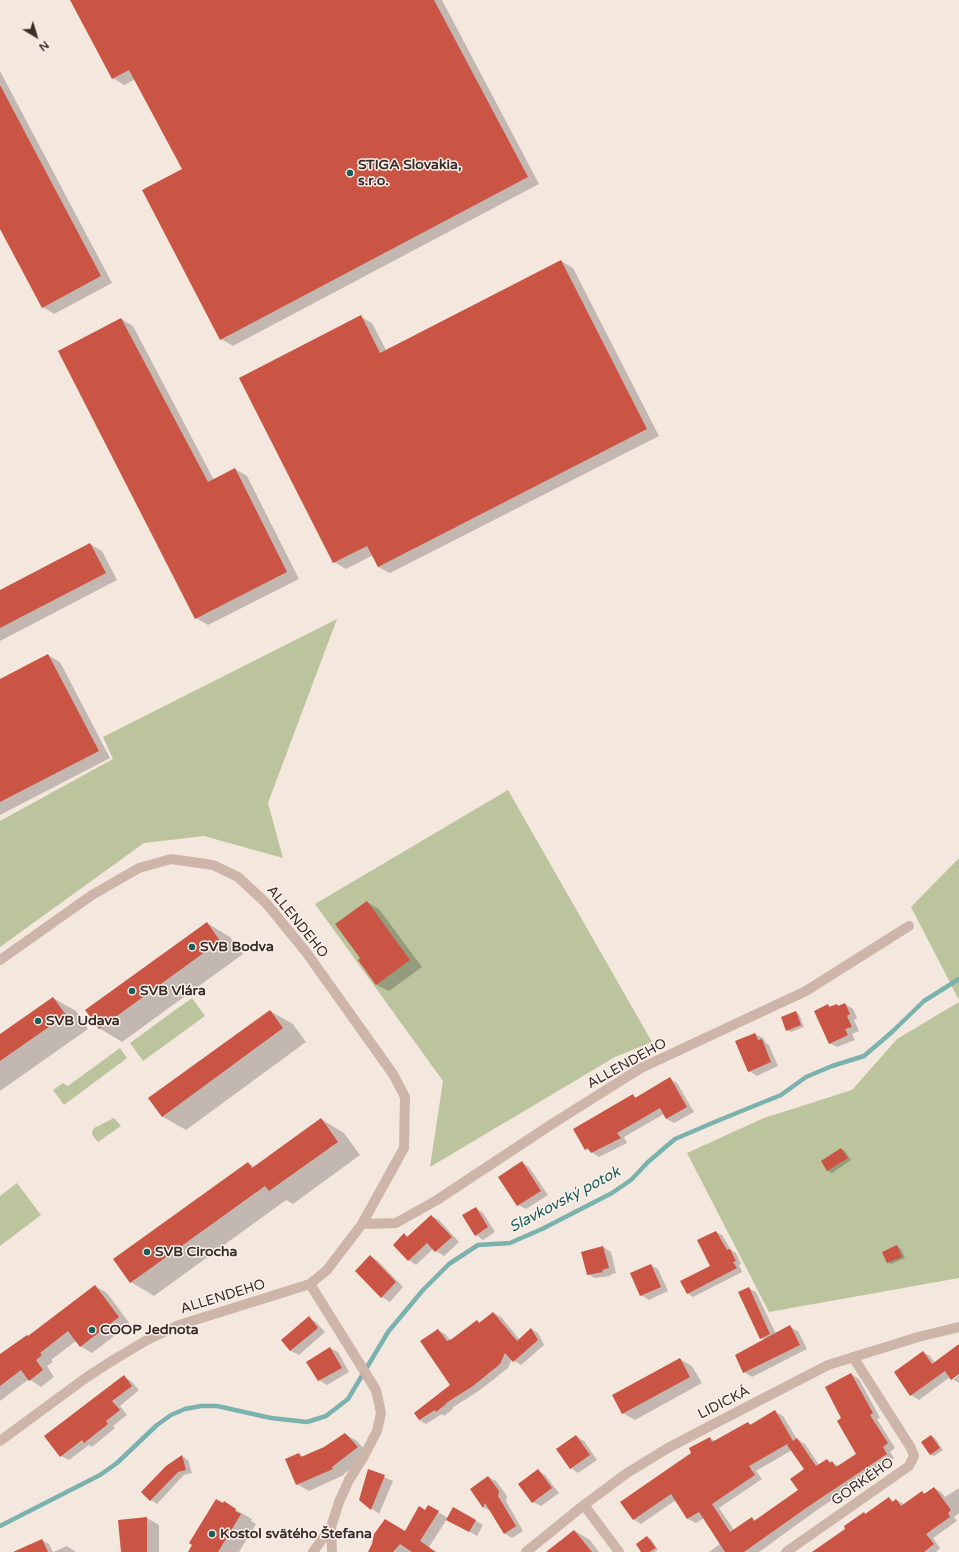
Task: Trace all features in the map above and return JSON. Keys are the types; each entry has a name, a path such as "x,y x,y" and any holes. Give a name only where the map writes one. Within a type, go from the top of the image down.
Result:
{"street":[{"name":"ALLENDEHO","path":"0,960 92,895 138,868 171,859 213,865 238,877 266,903 306,952 392,1074 405,1097 406,1122 404,1148 362,1224 327,1270 310,1284 179,1325 147,1340 87,1377 0,1441"},
{"name":"ALLENDEHO","path":"362,1224 396,1223 437,1200 552,1124 641,1068 806,991 909,926"},
{"path":"310,1284 376,1390 381,1413 377,1431 349,1480 339,1502 331,1528 332,1552"},
{"name":"LIDICKÁ","path":"526,1552 584,1505 627,1473 668,1448 828,1365 918,1337 959,1327"},
{"name":"GORKÉHO","path":"786,1552 909,1466 914,1456 911,1448 853,1356"},
{"path":"584,1505 618,1552"},
{"path":"313,1552 331,1528"}],"green space":[{"path":"337,619 268,803 283,858 204,836 144,843 0,947 0,821 113,759 103,737"},
{"path":"508,790 652,1042 615,1057 430,1167 443,1081 315,904"},
{"path":"959,858 959,1000 911,907"},
{"path":"192,998 205,1016 143,1061 130,1043"},
{"path":"959,1002 959,1278 769,1312 687,1153 764,1118 852,1090 897,1039"},
{"path":"120,1048 127,1058 64,1105 53,1090 63,1083 68,1086"},
{"path":"114,1118 121,1126 98,1142 93,1136 92,1132 94,1128"},
{"path":"17,1183 41,1215 0,1246 0,1196"}],"building":[{"name":"STIGA Slovakia, s.r.o.","path":"70,0 434,0 528,177 220,340 142,190 182,169 129,70 112,79"},
{"path":"0,85 101,276 42,308 0,229"},
{"path":"561,260 647,429 378,567 367,546 333,563 239,378 361,315 380,353"},
{"path":"121,318 208,482 235,468 287,572 195,619 58,351"},
{"path":"90,543 106,573 0,628 0,590"},
{"path":"48,654 99,751 0,802 0,679"},
{"path":"367,901 410,960 376,985 358,960 360,958 335,924"},
{"path":"207,922 220,941 99,1029 85,1010"},
{"name":"SVB Udava","path":"53,997 66,1015 0,1061 0,1034"},
{"path":"845,1003 850,1014 847,1016 852,1027 845,1029 848,1035 829,1044 814,1011 828,1004 829,1007 837,1004 838,1006"},
{"path":"270,1010 283,1028 162,1117 148,1098"},
{"path":"796,1011 801,1025 786,1031 781,1017"},
{"path":"755,1033 758,1040 762,1039 771,1062 748,1072 735,1041"},
{"path":"670,1077 687,1107 666,1119 660,1108 617,1133 621,1138 591,1153 588,1148 585,1150 573,1129 633,1094 635,1098"},
{"path":"321,1118 338,1142 269,1191 265,1186 130,1283 113,1259 248,1162 252,1168"},
{"path":"841,1148 848,1158 827,1171 821,1161"},
{"path":"522,1161 541,1191 517,1206 498,1177"},
{"path":"476,1207 488,1227 475,1236 462,1215"},
{"path":"431,1215 452,1237 435,1252 427,1243 408,1261 393,1245 404,1233 407,1237"},
{"path":"716,1231 727,1250 730,1249 736,1261 733,1262 737,1268 687,1294 680,1281 710,1266 697,1240"},
{"path":"897,1245 902,1257 887,1263 882,1252"},
{"path":"603,1246 609,1268 602,1270 603,1272 587,1275 581,1252"},
{"path":"370,1255 396,1282 381,1298 355,1271"},
{"path":"651,1264 661,1287 640,1296 630,1273"},
{"path":"95,1285 119,1317 80,1347 68,1331 40,1353 42,1355 36,1360 43,1370 29,1381 21,1370 0,1386 0,1354 27,1335 28,1336"},
{"path":"749,1287 770,1334 760,1339 738,1292"},
{"path":"493,1312 517,1341 531,1328 538,1340 513,1362 505,1353 500,1364 473,1386 446,1403 436,1412 435,1410 419,1420 414,1413 450,1385 420,1341 438,1329 447,1341 452,1339 477,1320 479,1323"},
{"path":"309,1316 318,1328 290,1351 281,1340"},
{"path":"790,1325 800,1345 743,1373 735,1355"},
{"path":"959,1344 959,1374 951,1380 945,1371 910,1396 894,1372 923,1351 932,1364"},
{"path":"330,1347 342,1368 318,1381 306,1362"},
{"path":"680,1358 690,1377 622,1414 612,1395"},
{"path":"851,1373 873,1413 870,1415 888,1443 883,1447 887,1454 744,1552 725,1552 699,1512 687,1519 671,1494 633,1520 620,1502 691,1453 689,1448 710,1437 712,1442 748,1422 750,1425 775,1410 793,1441 797,1438 816,1466 827,1459 830,1463 832,1461 836,1467 856,1454 837,1421 841,1418 825,1387","holes":["789,1443 787,1445 804,1469 790,1479 798,1490 754,1521 752,1517 730,1532 712,1504 755,1475 749,1466"]},
{"path":"124,1375 132,1386 112,1401 120,1410 106,1421 108,1424 84,1443 82,1440 60,1457 44,1436"},
{"path":"345,1433 358,1447 332,1467 333,1469 296,1485 285,1459 299,1453 301,1457 324,1447"},
{"path":"576,1435 590,1455 570,1469 556,1449"},
{"path":"931,1435 940,1448 930,1455 921,1442"},
{"path":"182,1455 186,1470 178,1472 150,1501 141,1492 166,1466"},
{"path":"368,1469 385,1475 371,1510 359,1500"},
{"path":"538,1469 552,1488 532,1503 518,1484"},
{"path":"488,1476 499,1491 498,1496 516,1526 504,1534 485,1503 483,1508 470,1489"},
{"path":"934,1487 951,1510 948,1513 950,1517 926,1534 934,1544 924,1552 812,1552 845,1529 844,1526 864,1512 865,1514 889,1497 892,1502 896,1499 901,1506 922,1491 924,1494"},
{"name":"Kostol svätého Štefana","path":"216,1499 223,1503 224,1501 236,1509 235,1511 241,1514 218,1552 188,1552 192,1545 189,1543"},
{"path":"428,1505 439,1511 420,1541 436,1552 412,1552 400,1544 393,1552 368,1552 372,1544 374,1534 385,1519 405,1531 419,1506 425,1510"},
{"path":"453,1507 476,1520 469,1532 446,1520"},
{"path":"147,1517 147,1552 121,1552 118,1520"},
{"path":"574,1530 592,1552 546,1552"},
{"path":"647,1536 656,1548 649,1552 641,1552 636,1544"},
{"path":"42,1539 48,1552 13,1552"}],"waterway":[{"name":"Slavkovský potok","path":"0,1526 100,1475 117,1463 157,1425 171,1415 185,1409 201,1406 217,1406 271,1418 307,1422 326,1416 348,1399 388,1332 423,1290 449,1264 478,1245 510,1243 542,1229 612,1193 631,1180 648,1162 675,1139 781,1095 806,1077 832,1066 864,1056 892,1032 924,1001 959,979"}],"place":[{"name":"STIGA Slovakia, s.r.o.","path":"350,173"},
{"name":"SVB Bodva","path":"192,947"},
{"name":"SVB Vlára","path":"132,991"},
{"name":"SVB Udava","path":"38,1021"},
{"name":"SVB Cirocha","path":"147,1252"},
{"name":"COOP Jednota","path":"92,1330"},
{"name":"Kostol svätého Štefana","path":"212,1534"}]}
